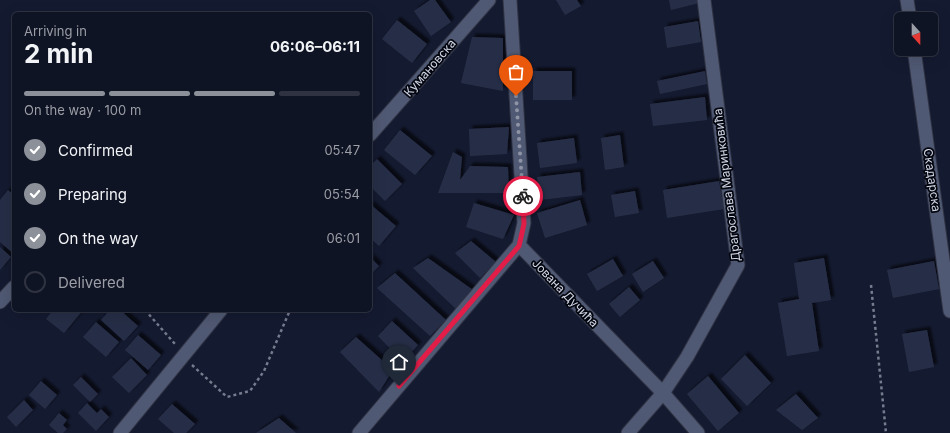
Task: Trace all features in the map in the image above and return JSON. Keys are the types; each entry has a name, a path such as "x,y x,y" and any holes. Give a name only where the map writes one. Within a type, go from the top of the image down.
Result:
{"street":[{"name":"Кумановска","path":"372,133 489,0"},
{"path":"359,433 519,246 524,224 510,0"},
{"name":"Драгослава Маринковића","path":"628,433 663,393 687,358 738,265 704,0"},
{"path":"907,0 909,12"},
{"name":"Скадарска","path":"915,56 950,311"},
{"name":"Јована Дучића","path":"519,246 663,393 698,433"},
{"path":"0,302 12,289"},
{"path":"120,433 219,312"}],"path":[{"path":"871,285 886,433"},
{"path":"147,312 196,369 227,397 250,391 264,371 289,312"}],"building":[{"path":"430,0 435,0 451,22 431,36 414,11"},
{"path":"556,0 577,0 581,6 565,15"},
{"path":"669,0 698,0 699,3 671,10"},
{"path":"397,20 427,44 412,63 382,39"},
{"path":"698,21 701,42 667,48 664,27"},
{"path":"472,37 503,38 503,91 461,83"},
{"path":"533,71 572,71 572,100 533,100"},
{"path":"705,71 707,84 660,94 657,81"},
{"path":"705,97 707,120 653,126 650,104"},
{"path":"509,127 507,154 470,156 469,129"},
{"path":"400,130 432,156 415,175 384,150"},
{"path":"620,135 624,167 605,170 601,138"},
{"path":"574,138 577,163 540,168 537,143"},
{"path":"453,152 462,157 460,180 470,166 508,167 509,193 438,193"},
{"path":"377,159 402,184 385,201 372,188 372,164"},
{"path":"580,172 582,195 540,200 537,177"},
{"path":"719,181 724,209 667,218 663,190"},
{"path":"8,190 12,193 12,252 0,242 0,200"},
{"path":"635,191 639,213 615,217 611,195"},
{"path":"580,200 587,225 545,238 537,213"},
{"path":"474,203 514,215 503,239 466,227"},
{"path":"372,206 396,226 379,246 372,240"},
{"path":"471,241 496,262 480,278 455,253"},
{"path":"0,247 11,257 0,270"},
{"path":"428,258 473,290 457,310 413,268"},
{"path":"824,258 831,300 812,303 819,351 787,356 778,303 799,299 794,263"},
{"path":"372,259 379,266 372,273"},
{"path":"613,259 623,276 597,291 587,274"},
{"path":"653,261 664,278 643,292 632,274"},
{"path":"934,261 939,289 893,298 887,270"},
{"path":"395,273 446,320 430,336 377,288"},
{"path":"629,287 640,300 620,317 609,304"},
{"path":"51,312 81,312 64,333 46,319"},
{"path":"108,312 122,312 138,326 124,341 101,320"},
{"path":"392,321 418,345 403,362 378,336"},
{"path":"96,322 119,342 106,357 83,337"},
{"path":"927,330 934,367 909,372 902,334"},
{"path":"138,335 161,355 148,370 125,350"},
{"path":"356,337 393,370 379,392 340,352"},
{"path":"745,355 771,383 747,406 721,379"},
{"path":"131,358 147,375 129,393 112,377"},
{"path":"708,376 739,413 718,431 687,394"},
{"path":"81,377 98,394 90,402 73,385"},
{"path":"41,381 57,395 45,409 29,395"},
{"path":"796,394 818,418 802,430 776,410"},
{"path":"24,400 33,410 16,427 7,417"},
{"path":"87,403 97,413 101,409 109,417 96,431 78,413"},
{"path":"172,404 195,424 186,433 174,433 158,419"},
{"path":"59,413 67,420 63,425 67,429 63,433 58,433 49,425"},
{"path":"279,418 296,433 256,433"}],"way so far":[{"path":"516,96 523,196"}],"route":[{"path":"399,386 519,246 524,224 523,196"}]}
